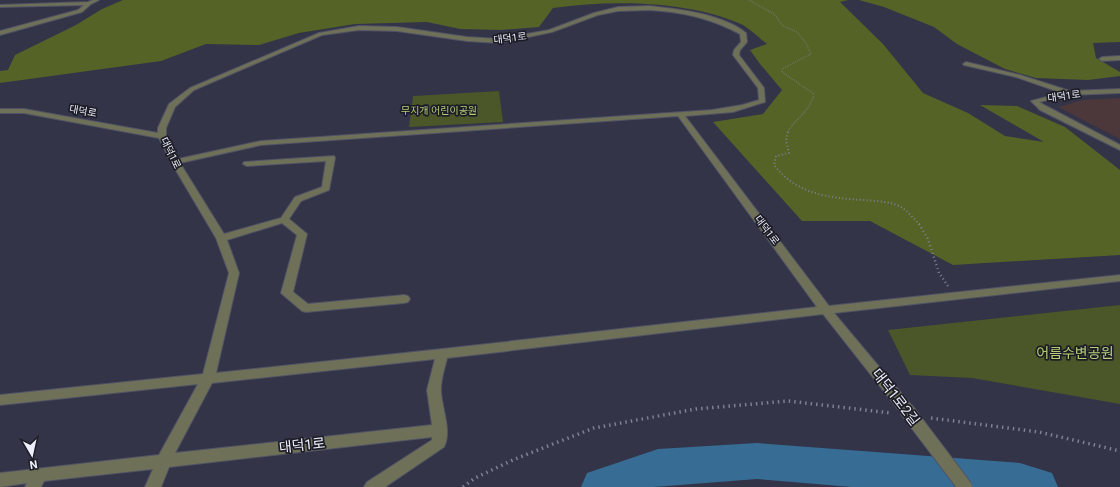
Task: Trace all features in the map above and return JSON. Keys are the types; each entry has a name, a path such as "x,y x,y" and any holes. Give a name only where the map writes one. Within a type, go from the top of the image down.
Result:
{"street":[{"path":"0,6 89,3 97,0"},
{"path":"0,33 80,11 89,3"},
{"name":"대덕1로","path":"153,487 164,460 209,377 234,272 221,238 175,162 162,136 162,128 172,106 192,89 321,34 359,28 397,29 467,40 498,41 550,31 596,14 618,9 649,8 674,10 722,22 743,33 744,42 737,50 736,55 761,88 763,101 750,107 721,112 680,114"},
{"path":"1102,59 1120,58"},
{"path":"966,64 1003,71 1044,83 1069,93"},
{"name":"대덕1로","path":"1120,91 1069,93 1034,101 1043,108 1120,148"},
{"name":"대덕로","path":"0,111 24,111 162,136"},
{"path":"175,162 261,143 680,114"},
{"name":"대덕1로","path":"680,114 825,309"},
{"path":"221,238 284,220 298,199 326,188 331,158 247,164"},
{"path":"284,220 302,234 287,293 306,308 404,299"},
{"path":"0,400 209,377 442,354 825,309 1120,278"},
{"name":"대덕1로2길","path":"825,309 900,412 965,487"},
{"path":"372,487 440,443 440,430 434,390 442,354"},
{"name":"대덕1로","path":"0,480 37,481 164,460 440,430"}],"path":[{"path":"749,0 774,14 783,26 797,32 806,43 811,54 782,69 782,72 814,94 813,100 806,112 789,126 786,143 789,152 776,156 774,158 774,165 781,174 798,187 814,194 842,199 888,202 901,207 920,225 928,239 939,273 954,295"},
{"path":"463,487 475,478 515,459 594,428 696,409 788,401 900,412"},
{"path":"925,418 1039,432 1120,451"}],"shaded area":[{"path":"1120,98 1120,139 1058,107 1083,100"}],"green space":[{"path":"123,0 848,0 840,2 883,44 923,93 968,113 1005,136 1044,142 980,105 1017,106 1065,127 1120,170 1120,255 953,265 870,221 802,221 713,122 763,114 782,90 750,50 767,44 743,25 698,11 674,7 625,3 576,5 553,8 539,27 501,30 460,29 427,22 355,24 299,33 259,45 206,44 161,61 0,83 0,71 8,70 15,55 76,25 102,9"},
{"path":"859,0 1120,0 1120,42 1093,43 1096,58 1120,72 1120,76 1088,80 1036,78 1005,69 957,44 934,27 884,7"},
{"name":"무지개 어린이공원","path":"499,91 503,122 409,127 413,96"},
{"name":"어름수변공원","path":"1120,305 1120,404 972,378 910,375 888,330"}],"waterway":[{"path":"602,487 658,467 757,461 1020,482 1037,487"}]}
